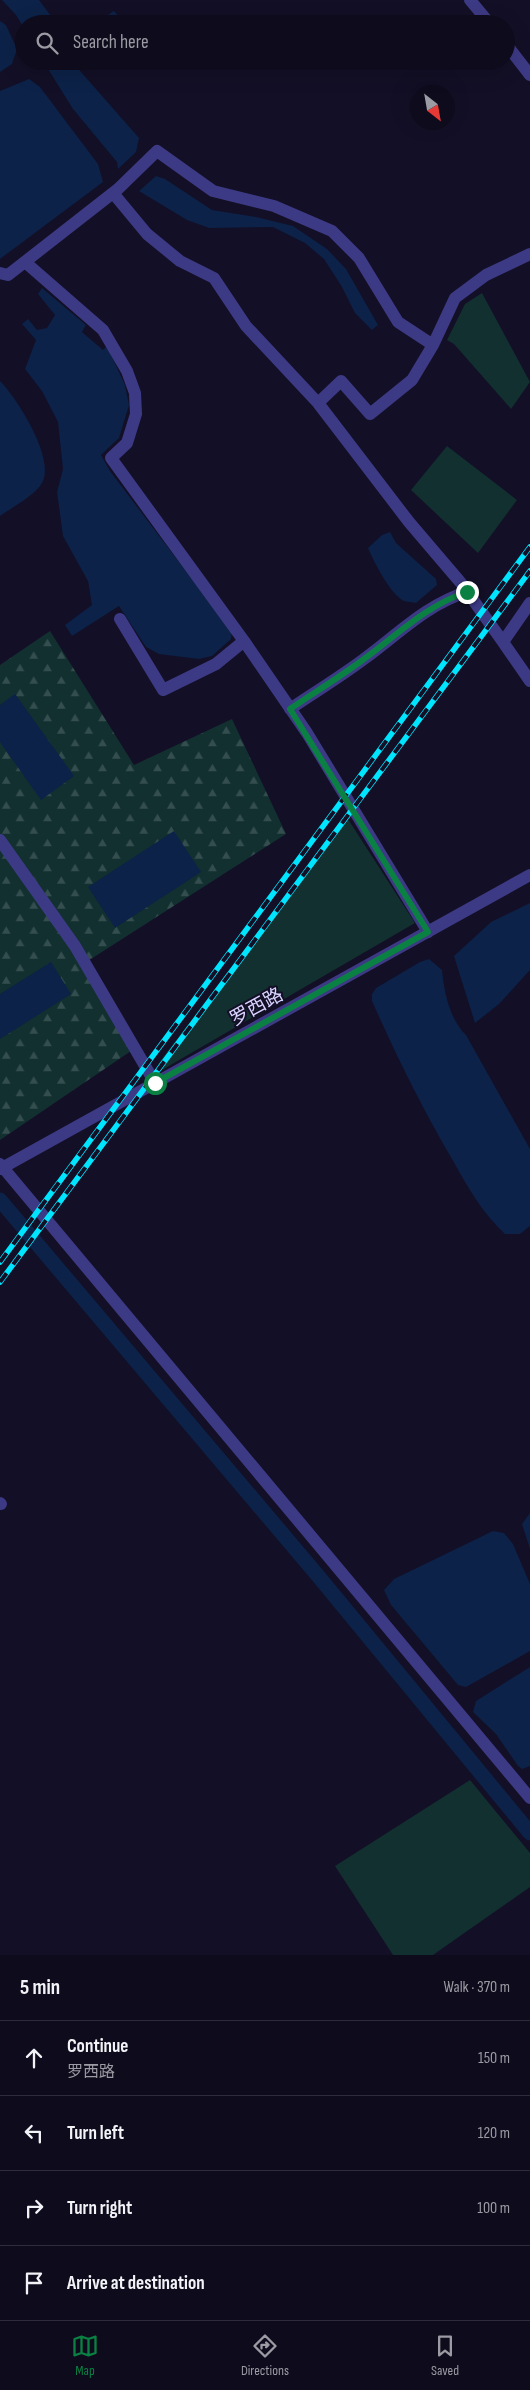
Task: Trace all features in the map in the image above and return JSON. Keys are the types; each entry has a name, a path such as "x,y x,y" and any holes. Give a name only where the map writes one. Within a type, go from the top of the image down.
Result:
{"street":[{"path":"470,0 482,15"},
{"path":"515,56 530,75"},
{"path":"4,274 25,262 113,193 157,151 214,191 274,206 332,231 359,258 398,322 433,345"},
{"path":"113,193 148,234 180,261 214,278 246,326 318,403 409,522 467,592 530,681"},
{"path":"318,403 341,381 370,414 412,380 433,345 455,298 486,275 530,254"},
{"path":"25,262 104,330 130,379 135,393 136,414 127,443 111,458 244,640 290,709 428,932"},
{"path":"290,709 363,660 420,616 450,597 467,592"},
{"path":"503,642 530,603"},
{"path":"120,620 163,690 216,664 244,640"},
{"path":"0,840 74,946 155,1083"},
{"name":"罗西路","path":"1,1167 530,875"},
{"path":"1,1167 530,1798"}],"green space":[{"path":"482,293 530,382 511,409 454,344 447,340 465,304"},
{"path":"447,446 517,500 478,553 411,490"},
{"path":"50,631 134,765 232,719 286,834 80,966 131,1051 0,1140 0,665"},
{"path":"346,816 415,923 162,1070 158,1064"},
{"path":"470,1780 530,1853 530,1887 433,1955 393,1955 335,1866"}],"water":[{"path":"2,0 39,0 50,15 16,15"},
{"path":"114,11 117,15 108,15"},
{"path":"0,21 6,25 15,45 15,55 12,64 0,72"},
{"path":"49,70 79,70 139,138 136,152 118,169 117,162 73,109"},
{"path":"29,79 40,87 98,164 103,182 0,259 0,91"},
{"path":"156,176 165,179 212,210 256,217 293,226 327,249 346,269 378,325 372,330 355,313 342,287 324,259 305,243 273,227 209,228 187,220 139,191"},
{"path":"42,288 86,325 82,332 103,350 107,346 125,385 129,405 119,438 101,455 110,471 232,632 231,639 212,656 199,659 159,654 146,647 119,606 72,636 65,625 92,605 88,581 63,536 57,492 63,469 58,422 42,391 25,369 36,340 22,324 28,319 37,330 47,328 55,315 38,294"},
{"path":"0,381 16,401 33,429 44,459 45,472 39,488 0,516"},
{"path":"390,532 396,543 436,579 437,585 416,603 404,601 393,592 378,569 368,548 382,535"},
{"path":"15,694 74,776 41,800 0,742 0,705"},
{"path":"174,831 201,872 115,928 88,887"},
{"path":"530,903 530,970 499,1004 475,1023 454,956 491,922"},
{"path":"429,959 442,970 446,996 452,1014 460,1029 466,1035 530,1149 530,1226 520,1234 505,1234 489,1217 469,1189 420,1101 372,1001 372,994 376,988 420,962"},
{"path":"51,962 71,994 0,1039 0,994"},
{"path":"530,1513 530,1549 522,1524"},
{"path":"493,1531 504,1533 513,1544 530,1584 530,1651 466,1687 458,1685 391,1605 384,1590 394,1579"},
{"path":"530,1667 530,1766 522,1769 496,1734 473,1712 476,1701"}],"waterway":[{"path":"0,1200 319,1577 530,1833"}],"railway":[{"path":"0,1262 530,547"},
{"path":"0,1282 530,571"}],"route":[{"path":"155,1083 428,932 307,733 290,709 363,660 420,616 450,597 467,592"}]}
